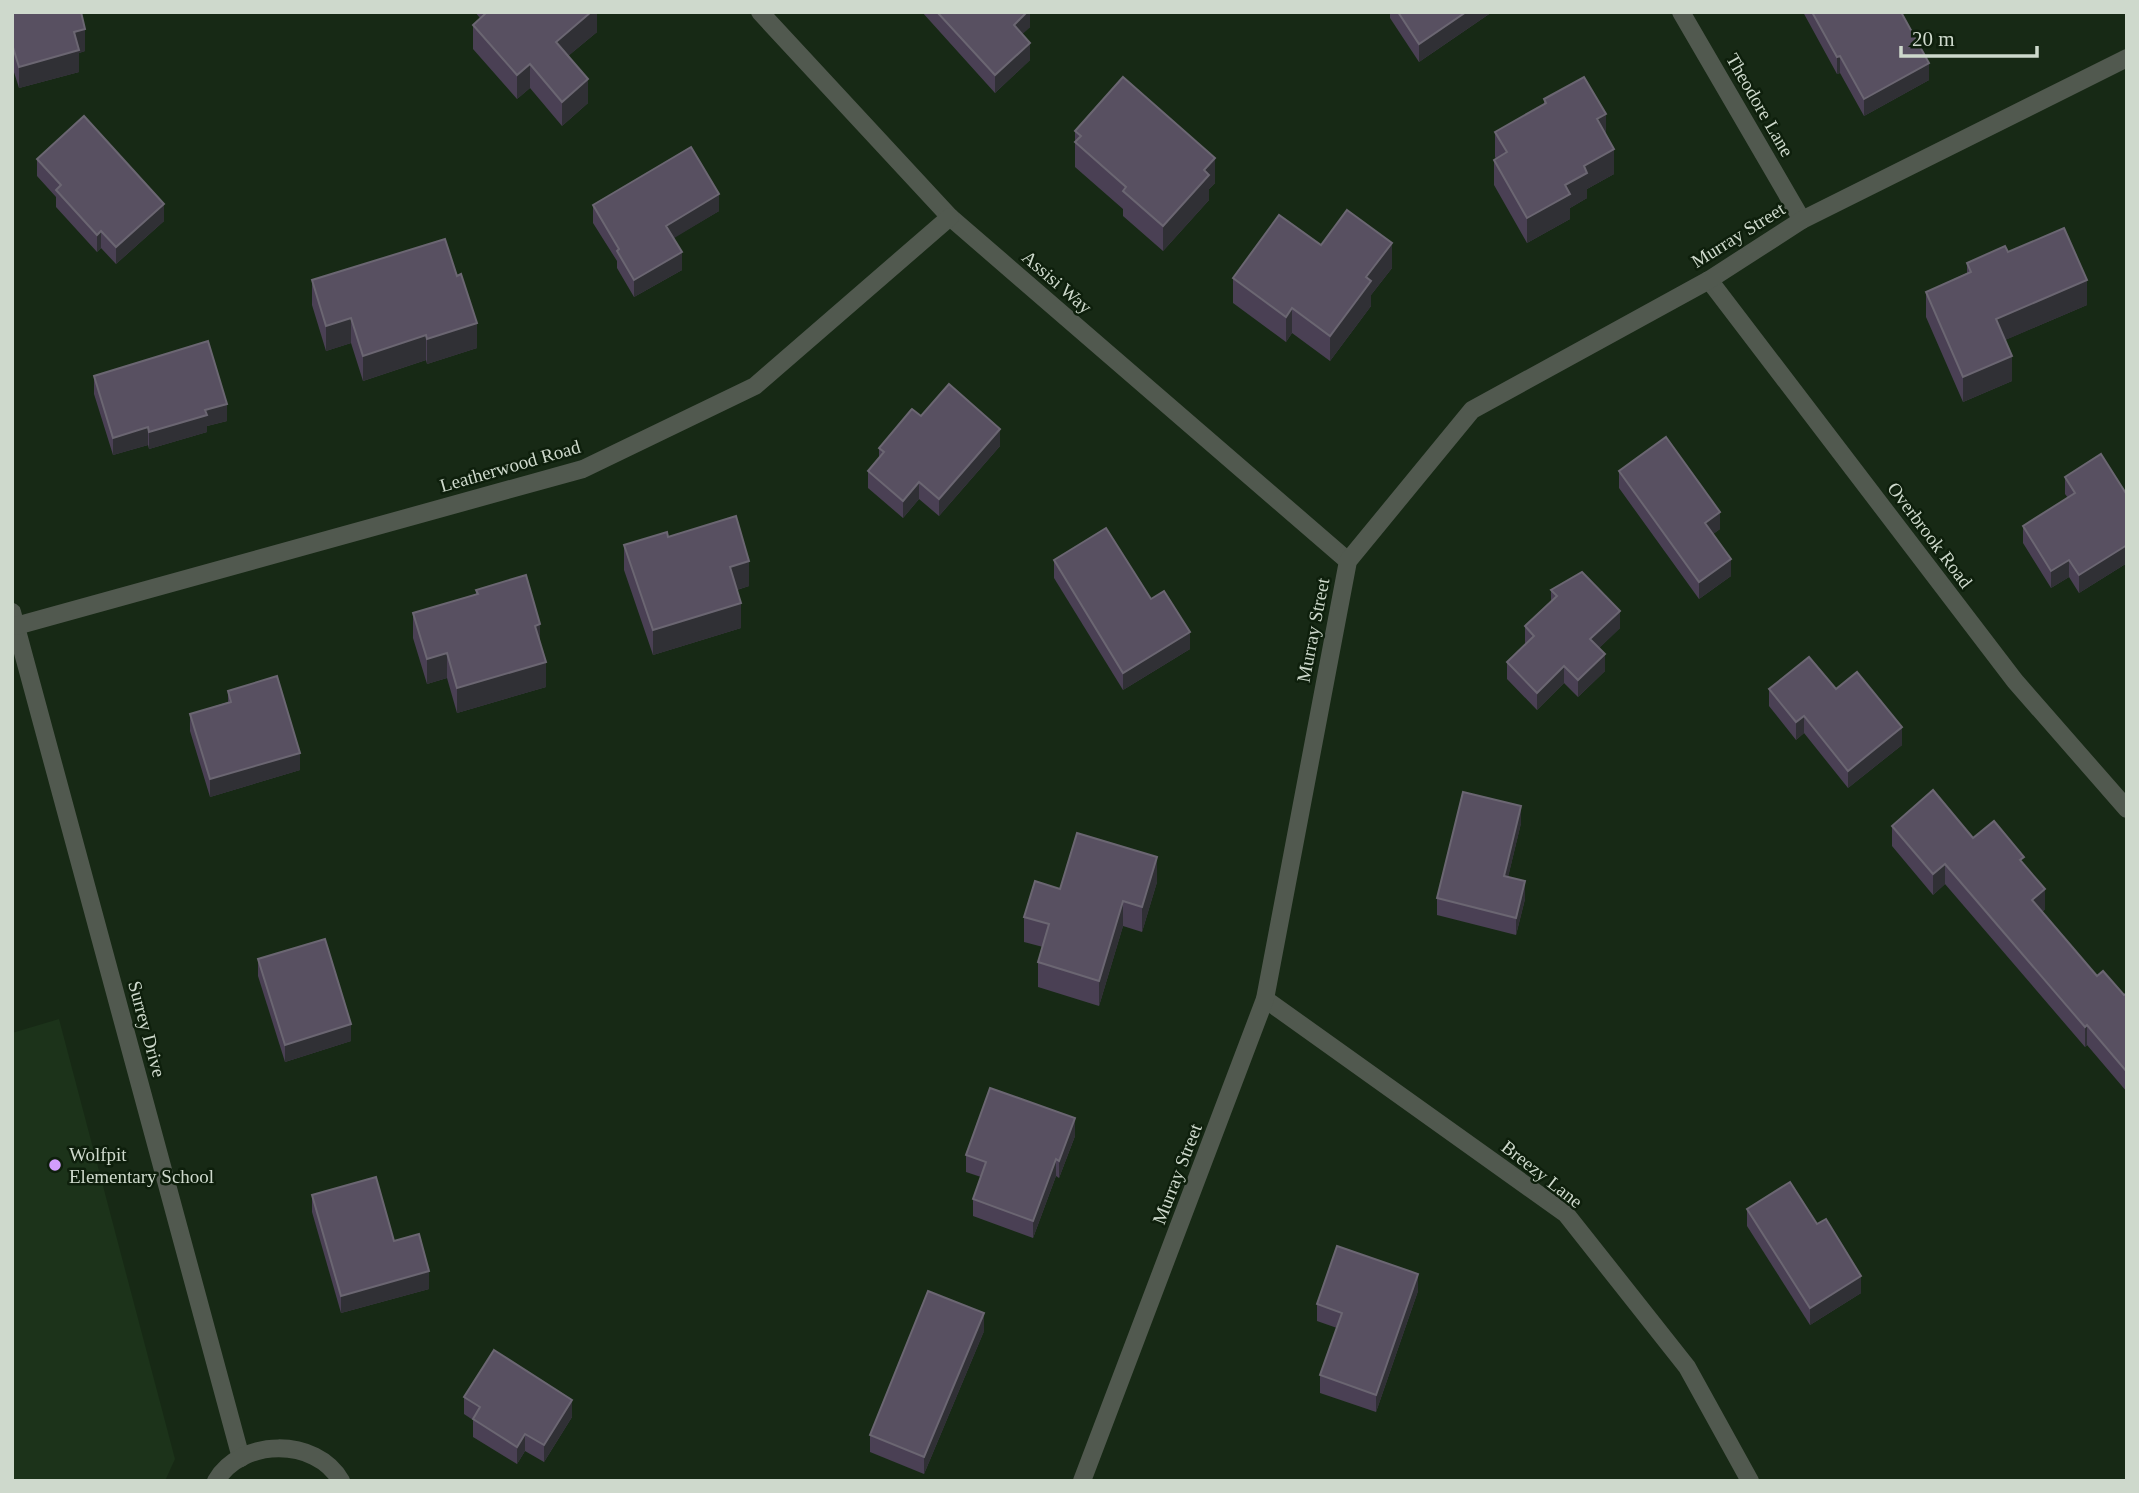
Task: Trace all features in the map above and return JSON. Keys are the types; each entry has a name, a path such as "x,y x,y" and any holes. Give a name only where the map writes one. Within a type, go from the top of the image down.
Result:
{"street":[{"name":"Assisi Way","path":"760,12 950,217 1348,561"},
{"name":"Theodore Lane","path":"1681,12 1802,220"},
{"name":"Murray Street","path":"1082,1481 1265,999 1348,561 1472,410 1709,279 1802,220 2127,58"},
{"name":"Leatherwood Road","path":"14,619 583,469 755,386 950,217"},
{"name":"Overbrook Road","path":"1709,279 2014,681 2127,809"},
{"name":"Surrey Drive","path":"14,619 241,1458"},
{"name":"Breezy Lane","path":"1265,999 1566,1214 1687,1367 1750,1481"},
{"path":"216,1481 220,1474 241,1458 265,1448 292,1449 317,1458 338,1474 341,1481"}],"shaded area":[{"name":"Wolfpit Elementary School","path":"59,1019 175,1459 165,1481 12,1481 12,1033"}],"building":[{"path":"12,12 81,12 85,29 74,32 79,50 19,67 12,44"},
{"path":"487,12 591,12 556,42 588,79 562,102 530,64 517,75 473,25"},
{"path":"937,12 1027,12 1014,25 1030,43 995,75"},
{"path":"1398,12 1466,12 1419,44"},
{"path":"1812,12 1901,12 1929,63 1864,99"},
{"path":"1123,77 1215,158 1204,170 1209,175 1163,226 1123,191 1126,187 1075,142 1081,136 1075,131"},
{"path":"1584,77 1606,114 1597,119 1614,149 1584,166 1587,173 1565,185 1570,194 1527,218 1494,160 1507,152 1495,132 1546,103 1544,99"},
{"path":"84,116 164,204 116,247 101,231 97,235 56,190 61,185 37,159"},
{"path":"691,147 719,194 666,226 682,252 634,280 593,205"},
{"path":"1347,210 1392,243 1366,277 1371,281 1330,336 1292,308 1286,317 1233,278 1279,215 1321,245"},
{"path":"2064,228 2087,280 1996,319 2012,356 1963,377 1926,292 1971,272 1967,263 2005,246 2008,252"},
{"path":"445,239 457,276 461,274 477,323 427,339 426,335 363,356 351,318 326,326 312,280"},
{"path":"208,341 227,404 205,410 207,415 149,432 148,427 113,438 94,376"},
{"path":"949,384 1000,429 939,499 919,482 903,501 868,471 884,452 879,448 911,410 921,416"},
{"path":"1666,437 1720,512 1705,523 1731,559 1699,582 1619,471"},
{"path":"2101,454 2127,495 2127,545 2079,575 2069,560 2051,571 2023,526 2075,493 2065,477"},
{"path":"736,516 749,561 730,567 741,603 653,630 624,545 667,532 668,537"},
{"path":"1106,528 1151,599 1164,591 1190,632 1123,673 1054,560"},
{"path":"1582,572 1620,611 1590,639 1605,654 1578,680 1564,666 1537,693 1507,662 1534,636 1525,626 1557,596 1551,590"},
{"path":"526,575 540,624 535,626 546,662 457,688 447,653 427,659 413,613 478,594 476,590"},
{"path":"1809,657 1836,689 1857,672 1902,727 1848,771 1804,716 1796,722 1769,689"},
{"path":"277,676 300,753 210,779 190,714 231,702 228,691"},
{"path":"1933,790 1973,838 1994,821 2024,857 2020,860 2045,889 2032,900 2097,976 2103,971 2124,995 2127,993 2127,1072 1945,864 1933,874 1892,826"},
{"path":"1463,792 1521,806 1504,876 1525,881 1516,918 1437,898"},
{"path":"1077,833 1157,857 1142,907 1123,901 1099,981 1038,962 1049,924 1024,917 1035,881 1060,889"},
{"path":"325,939 351,1024 285,1045 258,959"},
{"path":"990,1088 1075,1118 1059,1161 1056,1159 1033,1221 973,1199 986,1162 966,1155"},
{"path":"376,1177 394,1241 419,1234 429,1271 341,1296 312,1195"},
{"path":"1790,1182 1817,1224 1826,1219 1861,1276 1810,1308 1747,1209"},
{"path":"1337,1246 1418,1274 1376,1395 1320,1375 1342,1313 1317,1304"},
{"path":"928,1291 984,1313 924,1457 870,1435"},
{"path":"494,1350 572,1400 544,1445 525,1434 517,1447 473,1419 480,1407 464,1397"}],"place":[{"name":"Wolfpit Elementary School","path":"55,1165"}]}
